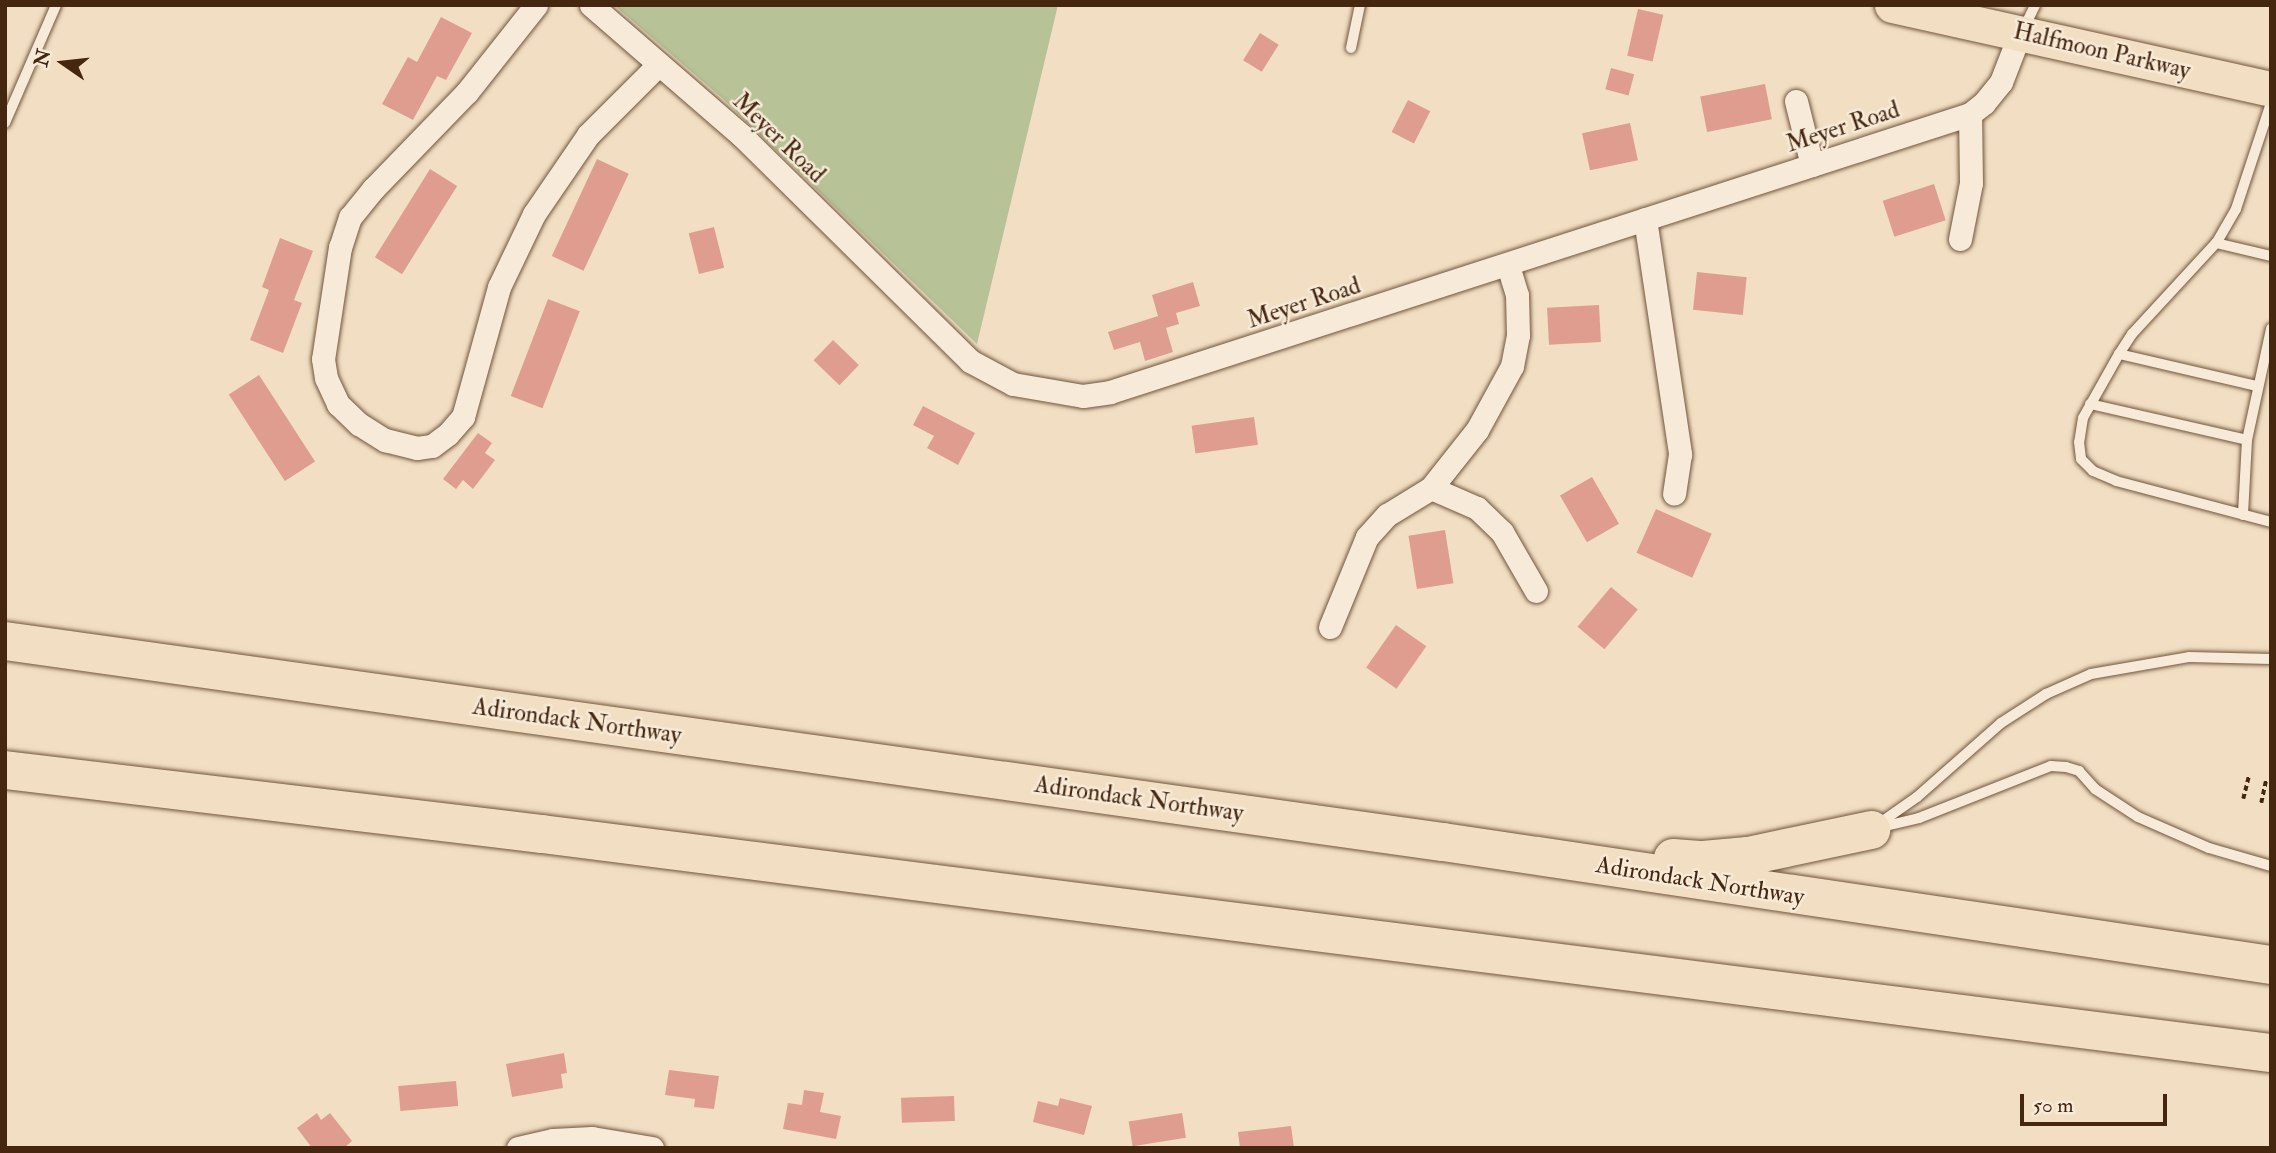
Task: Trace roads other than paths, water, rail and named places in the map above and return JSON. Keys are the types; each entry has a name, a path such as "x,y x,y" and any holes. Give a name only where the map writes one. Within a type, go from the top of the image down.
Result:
{"highway":[{"name":"Adirondack Northway","path":"5,641 1443,842 2271,965"},
{"path":"5,770 542,834 2271,1053"},
{"path":"1443,842 1703,860 1748,856 1871,830"}],"main road":[{"name":"Halfmoon Parkway","path":"1892,5 2028,19 2271,89"}],"street":[{"path":"536,5 467,92 373,189 350,217 340,247 323,359 326,378 338,404 359,424 385,440 417,448 432,446 448,434 463,417 499,287 534,214 587,135 659,64"},
{"name":"Meyer Road","path":"591,5 742,136 970,361 1013,384 1033,390 1083,396 1110,392 1970,114 1984,103 2000,82 2028,19"},
{"path":"1796,101 1812,165"},
{"path":"1960,239 1971,183 1970,114"},
{"path":"1645,219 1680,454 1674,494"},
{"path":"1330,627 1367,537 1387,515 1431,488 1477,430 1512,366 1518,335 1517,295 1508,265"},
{"path":"1431,488 1477,508 1502,532 1536,591"},
{"path":"518,1148 553,1140 592,1138 652,1148"}],"lane":[{"path":"5,123 56,5"},
{"path":"1350,48 1360,5"},
{"path":"2271,103 2236,209 2216,243 2132,334 2083,418 2079,442 2081,459 2093,471 2116,481 2271,522"},
{"path":"2216,243 2271,256"},
{"path":"2242,515 2247,440 2271,329"},
{"path":"2119,354 2257,386"},
{"path":"2090,404 2247,440"},
{"path":"1871,830 1917,797 2001,723 2046,694 2091,674 2189,657 2271,659"},
{"path":"1871,830 1919,818 2051,766 2066,767 2079,771 2095,789 2138,817 2209,848 2271,866"}]}
